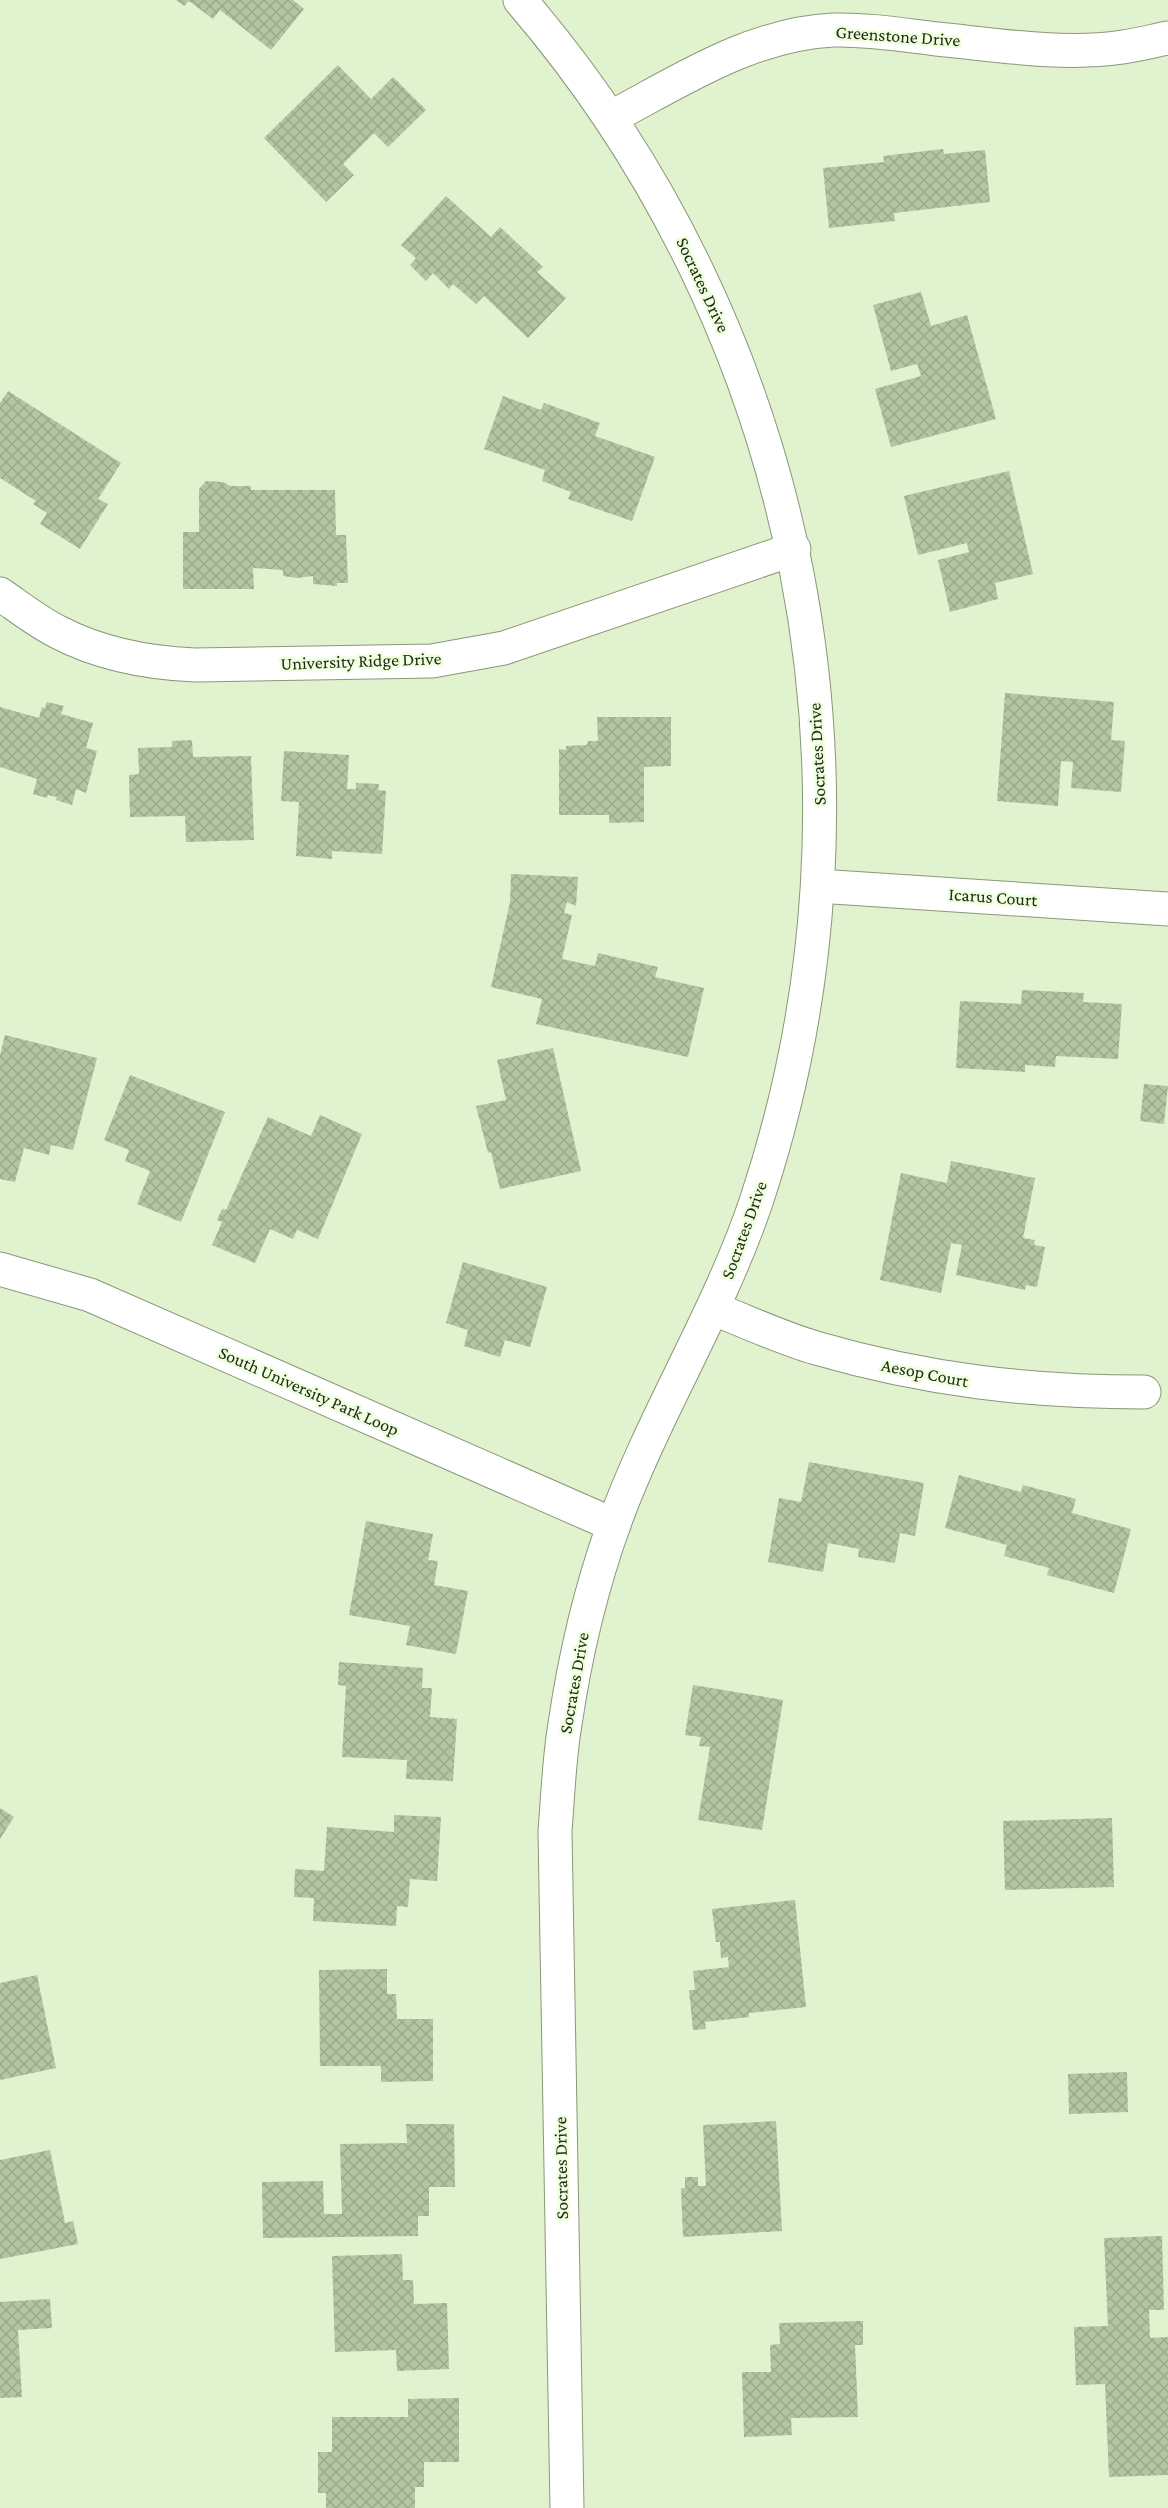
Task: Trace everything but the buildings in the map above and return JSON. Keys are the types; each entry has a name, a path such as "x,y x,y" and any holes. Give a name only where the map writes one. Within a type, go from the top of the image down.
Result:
{"street":[{"name":"Socrates Drive","path":"520,0 610,117 674,224 726,332 764,437 794,549 812,655 821,773 818,886 809,978 788,1092 756,1203 714,1309 654,1430 614,1525 584,1623 567,1715 555,1831 567,2508"},
{"name":"Greenstone Drive","path":"610,117 732,54 790,36 833,30 1080,50 1123,48 1168,38"},
{"name":"University Ridge Drive","path":"0,594 58,632 110,653 163,664 432,661 504,648 794,549"},
{"name":"Icarus Court","path":"818,886 1168,909"},
{"name":"South University Park Loop","path":"0,1269 90,1296 614,1525"},
{"name":"Aesop Court","path":"714,1309 814,1347 912,1373 1008,1388 1144,1392"}]}
